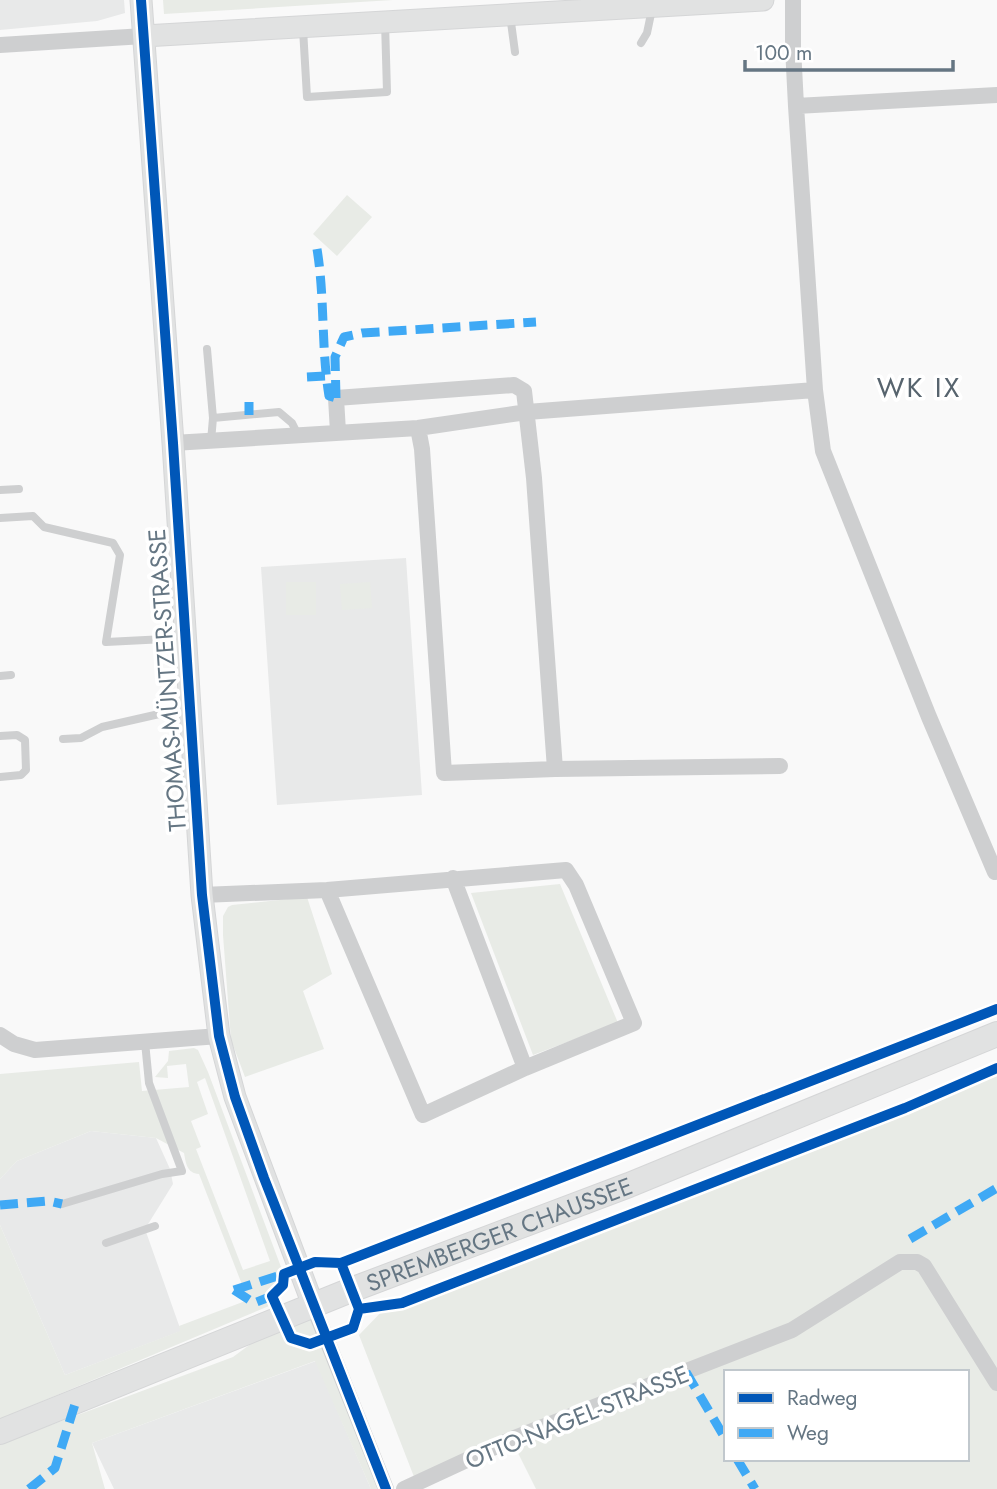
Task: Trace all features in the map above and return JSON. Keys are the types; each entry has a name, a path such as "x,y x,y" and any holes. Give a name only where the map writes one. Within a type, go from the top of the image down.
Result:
{"main road":[{"name":"SPREMBERGER CHAUSSEE","path":"0,1432 313,1305 629,1185 997,1034"}],"street":[{"name":"THOMAS-MÜNTZER-STRASSE","path":"141,0 202,895 219,1036 235,1097 313,1305"},
{"path":"0,45 763,0"},
{"path":"793,0 796,106 815,390 823,450 929,717 995,872 997,871"},
{"path":"796,106 997,95"},
{"path":"338,432 335,398 514,385 524,391 555,769"},
{"path":"173,443 418,428 527,412 815,390"},
{"path":"418,428 422,449 444,773 780,766"},
{"path":"202,895 327,890 566,870 576,885 634,1023 525,1068 423,1115 327,890"},
{"path":"453,878 525,1068"},
{"path":"0,1035 14,1044 35,1050 219,1036"},
{"name":"OTTO-NAGEL-STRASSE","path":"404,1489 512,1439 792,1330 900,1262 918,1262 924,1266 991,1360 997,1383"},
{"path":"313,1305 386,1489"}],"lane":[{"path":"641,43 647,33 652,7"},
{"path":"510,15 515,52"},
{"path":"303,27 307,97 387,92 384,22"},
{"path":"207,349 213,418 211,441"},
{"path":"213,418 279,412 292,423 298,435"},
{"path":"0,490 19,489"},
{"path":"0,518 33,516 44,527 113,543 120,555 106,642 185,638"},
{"path":"0,676 11,675"},
{"path":"63,739 81,738 102,727 190,706"},
{"path":"0,736 17,735 25,740 26,770 21,775 0,777"},
{"path":"62,1204 162,1174 182,1171 149,1083 145,1042"},
{"path":"106,1243 155,1226"}],"shaded area":[{"path":"0,0 124,0 125,13 97,21 0,30"},
{"path":"163,0 393,0 164,14"},
{"path":"347,195 372,217 337,256 313,234"},
{"path":"406,558 422,795 277,805 261,567"},
{"path":"286,582 316,582 316,615 286,615"},
{"path":"370,582 372,608 342,610 340,584"},
{"path":"560,884 618,1023 533,1055 471,893"},
{"path":"307,897 332,974 303,991 324,1049 245,1077 231,1040 223,916 232,905"},
{"path":"194,1048 198,1050 208,1072 281,1267 277,1284 265,1297 269,1306 0,1419 0,1225 65,1375 180,1331 179,1326 248,1300 199,1174 190,1170 184,1153 156,1138 91,1131 17,1161 0,1179 0,1074 139,1062 142,1091 189,1087 186,1064 167,1066 168,1078 155,1077 168,1061 169,1051","holes":["205,1078 270,1261 243,1270 196,1149 201,1147 191,1121 208,1114 197,1082"]},
{"path":"997,1074 997,1380 925,1265 912,1261 924,1266 997,1388 997,1489 536,1489 512,1441 793,1332 895,1265 791,1329 511,1437 416,1482 359,1335 388,1305"},
{"path":"91,1131 156,1138 170,1169 173,1184 145,1229 181,1331 65,1375 0,1225 0,1179 17,1161"},
{"path":"312,1308 385,1489 371,1489 315,1361 92,1443 105,1489 0,1489 0,1444 233,1357 286,1318"},
{"path":"316,1361 371,1489 114,1489 92,1443"}],"marked path":[{"path":"317,249 329,396 336,398"},
{"path":"336,398 335,357 344,337 362,333 536,322"},
{"path":"307,377 326,376"},
{"path":"249,402 249,415"},
{"path":"910,1239 997,1188"},
{"path":"0,1205 49,1201 62,1204"},
{"path":"234,1290 284,1274"},
{"path":"234,1290 254,1303 272,1296"},
{"path":"686,1372 724,1437"},
{"path":"29,1489 55,1468 76,1401"},
{"path":"738,1461 755,1489"}],"cycle path":[{"path":"141,0 202,895 219,1036 235,1097 264,1178 386,1489"},
{"path":"341,1263 997,1009"},
{"path":"359,1309 402,1303 905,1108 997,1068"},
{"path":"315,1262 341,1263 359,1309 353,1328 310,1344 291,1338 272,1296 283,1285 284,1274 315,1262"}],"district":[{"name":"WK IX","path":"919,387"}]}
